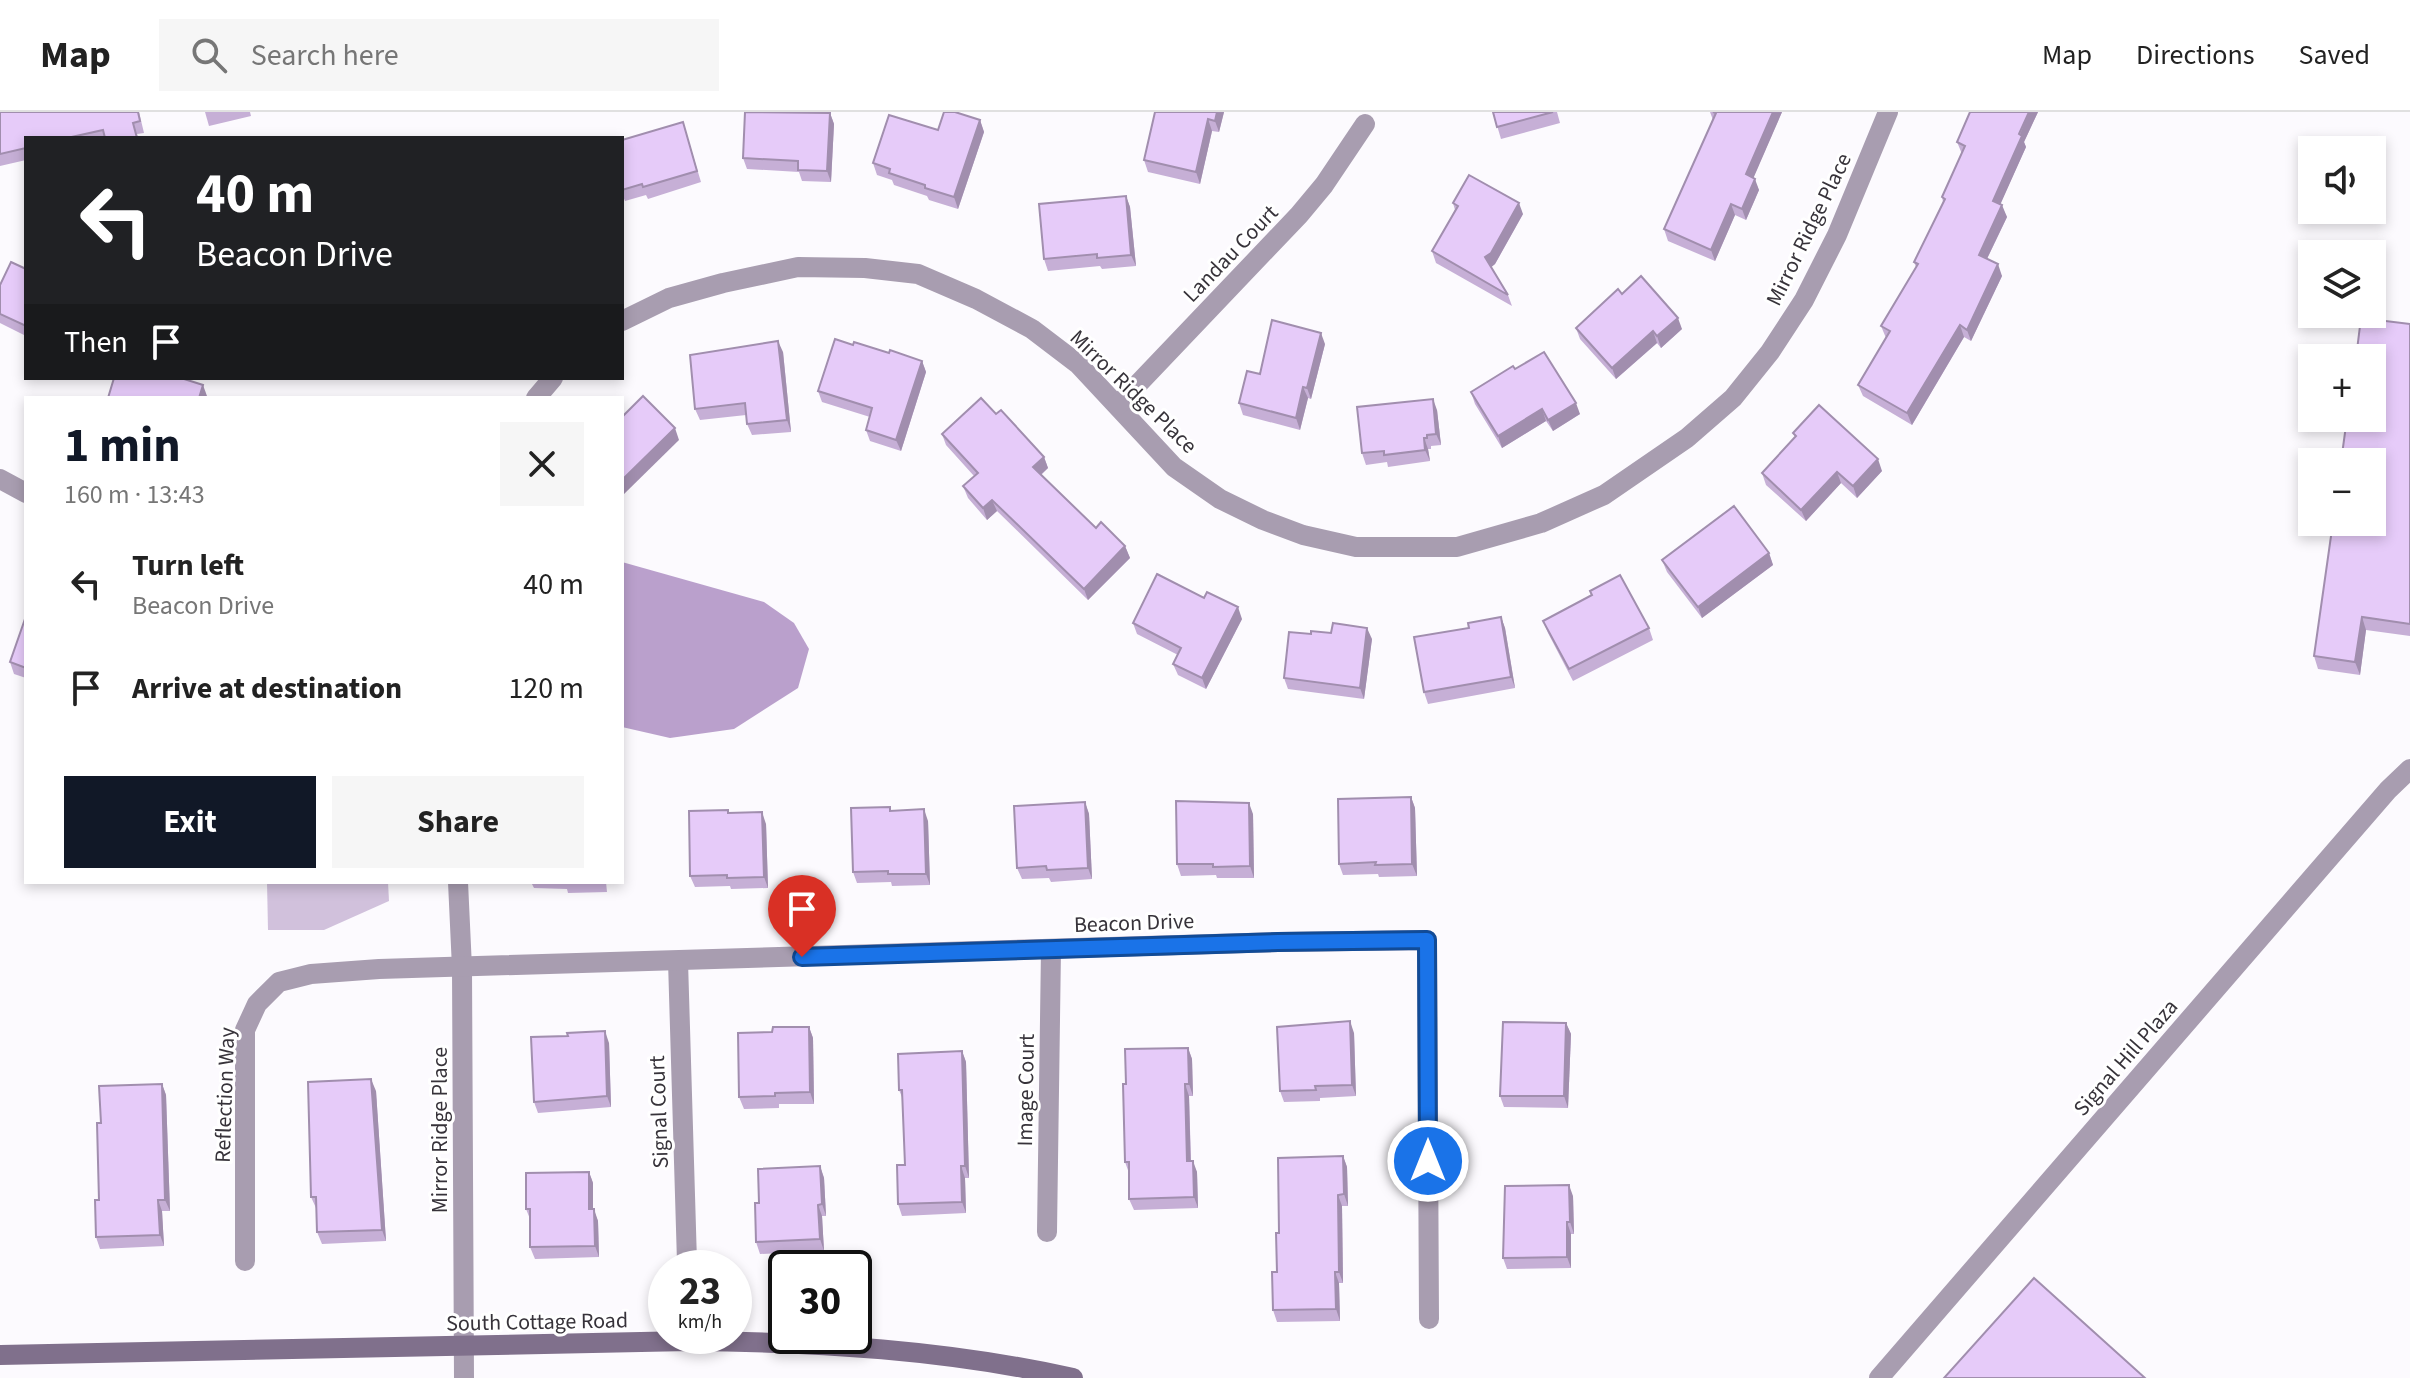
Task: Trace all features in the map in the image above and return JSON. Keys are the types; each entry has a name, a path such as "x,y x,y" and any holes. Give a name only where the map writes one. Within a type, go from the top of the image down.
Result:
{"street":[{"name":"Mirror Ridge Place","path":"624,320 669,298 798,267 865,268 918,274 976,299 1032,329 1078,364 1174,467 1220,499 1303,535 1356,547 1457,547 1541,523 1604,495 1687,438 1733,398 1770,352 1804,300 1837,235 1888,112"},
{"name":"Landau Court","path":"1118,405 1299,215 1324,185 1365,124"},
{"path":"538,396 551,380"},
{"path":"0,479 24,492"},
{"name":"Signal Hill Plaza","path":"1879,1378 2388,790 2410,769"},
{"name":"Mirror Ridge Place","path":"458,884 462,968 464,1378"},
{"name":"Beacon Drive","path":"462,968 1427,940 1429,1319"},
{"name":"Image Court","path":"1047,1232 1051,949"},
{"name":"Signal Court","path":"678,961 687,1250"},
{"name":"Reflection Way","path":"245,1261 245,1030 257,1004 279,982 311,974 462,968"},
{"name":"South Cottage Road","path":"0,1355 689,1341 789,1342 963,1358 1073,1378"}],"shaded area":[{"path":"624,563 764,602 794,623 809,649 798,688 734,729 670,738 624,727"},
{"path":"267,884 388,884 389,901 324,930 268,930"}],"building":[{"path":"0,112 138,112 140,121 133,123 136,136 104,136 103,130 76,136 24,136 24,148 0,154"},
{"path":"745,112 830,113 827,171 798,170 798,161 743,158"},
{"path":"944,112 980,120 954,197 889,173 890,169 873,163 889,115 938,130"},
{"path":"1155,112 1217,112 1215,121 1208,119 1196,172 1144,160"},
{"path":"1493,112 1553,112 1497,127"},
{"path":"1713,112 1773,112 1746,174 1755,179 1742,209 1731,204 1711,250 1664,229 1716,113"},
{"path":"1970,112 2029,112 2019,134 2022,136 1993,201 2002,205 1979,255 1998,264 1967,330 1960,325 1907,413 1858,385 1890,331 1881,326 1918,264 1914,262 1945,199 1942,197 1965,146 1957,142"},
{"path":"683,122 697,171 624,189 624,139"},
{"path":"1469,175 1519,203 1491,253 1485,257 1508,295 1432,251 1458,206 1453,203"},
{"path":"1126,196 1131,255 1097,258 1097,254 1044,259 1039,204"},
{"path":"11,262 24,268 24,325 0,314 0,285"},
{"path":"1641,276 1678,318 1657,336 1653,331 1612,368 1576,328 1618,289 1622,294"},
{"path":"1272,320 1321,333 1296,418 1239,403 1247,371 1260,374"},
{"path":"2386,321 2410,324 2410,624 2362,617 2355,662 2314,656 2331,536 2386,536 2386,448 2343,448 2345,432 2386,432 2386,344 2358,344 2360,328 2386,328"},
{"path":"835,339 889,353 890,350 922,361 896,440 866,430 872,408 818,391"},
{"path":"778,341 787,420 747,424 745,403 695,409 690,355"},
{"path":"1544,352 1576,403 1548,420 1542,409 1498,436 1471,392 1513,366 1515,369"},
{"path":"113,380 187,380 203,385 200,396 109,396"},
{"path":"643,396 675,428 624,478 624,415"},
{"path":"981,398 996,414 1001,410 1044,457 1033,467 1096,528 1101,522 1125,546 1084,589 992,500 983,508 963,486 978,473 942,434"},
{"path":"1433,399 1436,434 1424,438 1425,450 1384,455 1384,451 1362,453 1357,407"},
{"path":"1819,405 1878,459 1853,486 1837,472 1801,510 1762,473"},
{"path":"1734,506 1769,553 1698,607 1662,560"},
{"path":"1157,574 1204,598 1207,592 1238,607 1202,678 1173,664 1181,648 1133,623"},
{"path":"1620,575 1649,628 1569,669 1543,621 1592,595 1590,591"},
{"path":"1501,617 1511,677 1424,692 1414,637 1469,628 1468,623"},
{"path":"24,622 24,667 10,662"},
{"path":"1333,623 1367,628 1360,688 1284,678 1289,632 1331,633"},
{"path":"1411,797 1412,864 1339,864 1338,799"},
{"path":"1176,801 1249,803 1250,866 1177,864"},
{"path":"1085,802 1088,868 1017,868 1014,806"},
{"path":"890,807 890,811 924,809 926,874 853,872 851,808"},
{"path":"728,810 728,813 762,812 764,877 690,876 689,811"},
{"path":"1350,1021 1352,1085 1280,1091 1277,1027"},
{"path":"1503,1022 1566,1023 1564,1096 1500,1096"},
{"path":"773,1027 809,1027 810,1092 739,1097 738,1033 772,1032"},
{"path":"605,1031 607,1096 534,1102 531,1037"},
{"path":"1188,1048 1189,1084 1185,1084 1187,1161 1193,1161 1194,1197 1129,1199 1129,1162 1125,1162 1125,1049"},
{"path":"962,1051 965,1166 961,1166 962,1202 898,1204 897,1165 905,1165 898,1054"},
{"path":"371,1079 382,1230 317,1232 316,1197 311,1197 308,1082"},
{"path":"162,1084 165,1200 158,1200 160,1235 96,1237 95,1200 99,1200 97,1123 101,1123 99,1086"},
{"path":"1343,1156 1344,1194 1338,1195 1336,1309 1273,1310 1272,1272 1277,1272 1276,1233 1279,1233 1278,1158"},
{"path":"820,1166 820,1239 756,1242 758,1169"},
{"path":"589,1172 589,1209 594,1209 595,1246 530,1247 526,1173"},
{"path":"1569,1185 1567,1257 1503,1258 1505,1186"},
{"path":"2034,1278 2145,1378 1944,1378"}],"route":[{"path":"802,957 1427,940 1428,1161"}]}
